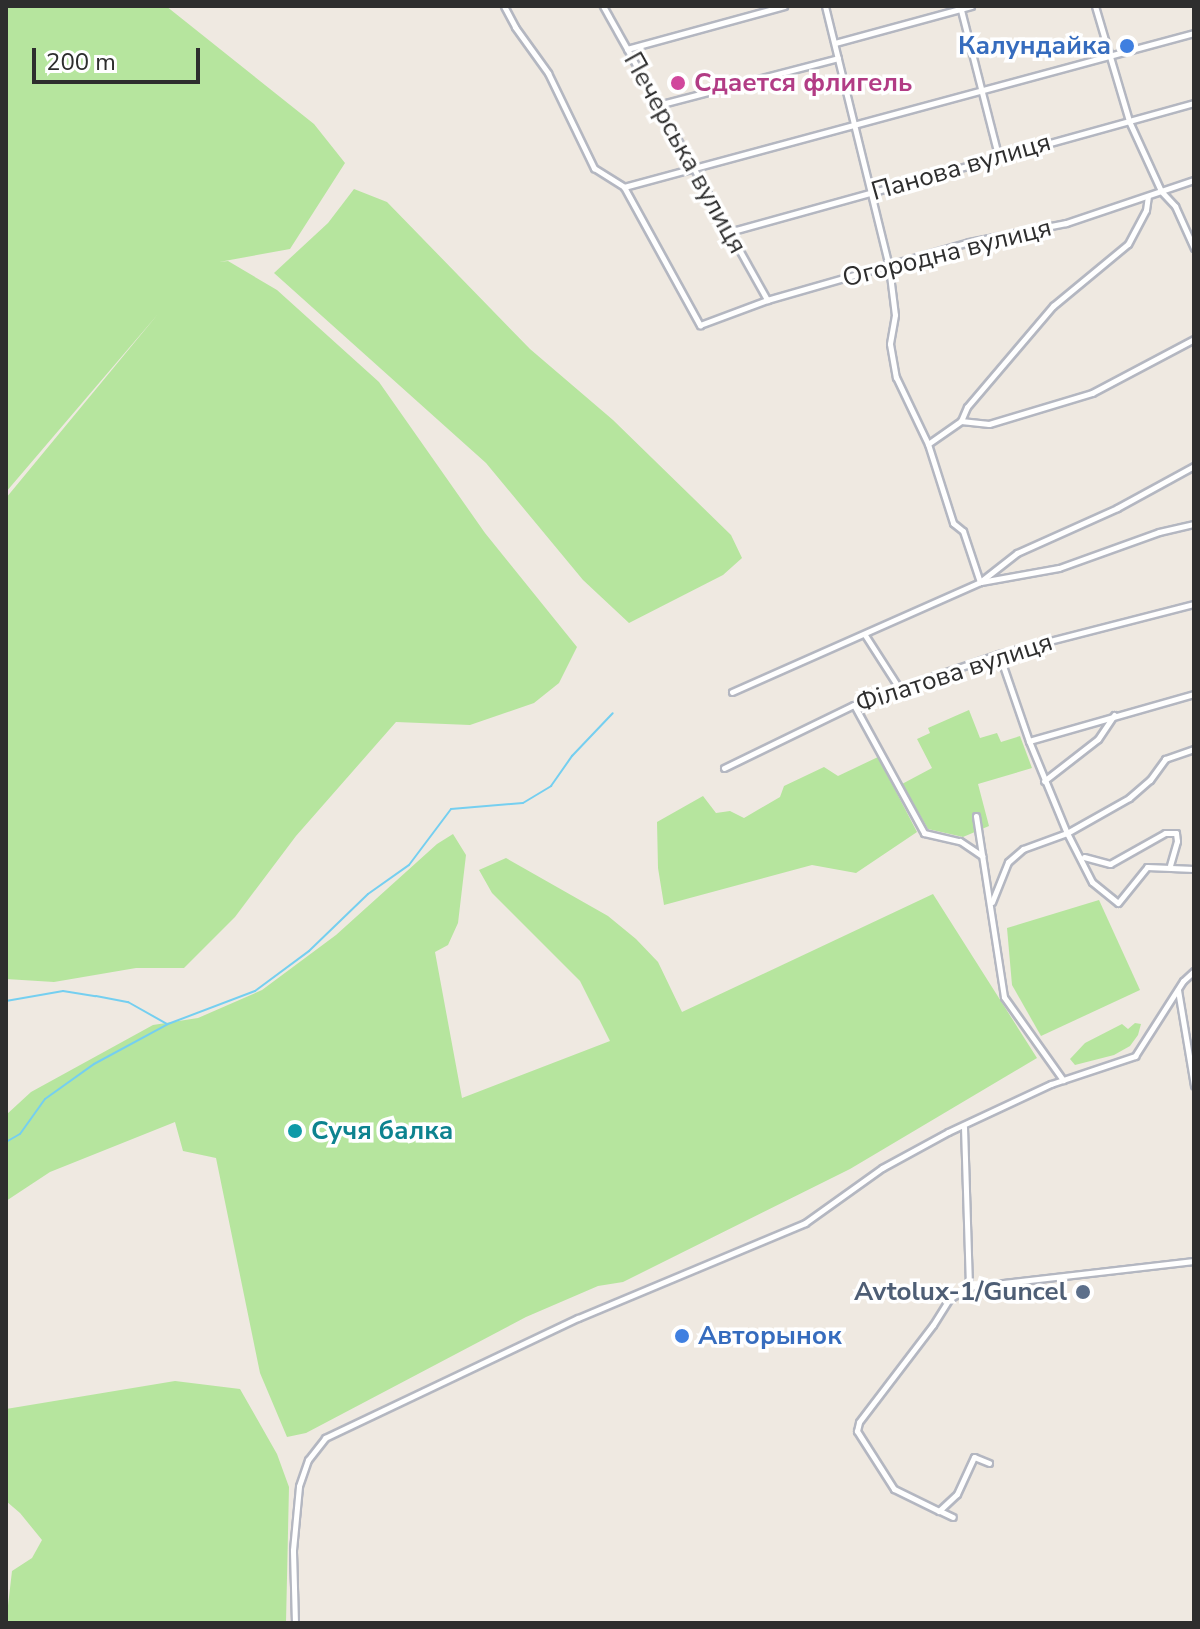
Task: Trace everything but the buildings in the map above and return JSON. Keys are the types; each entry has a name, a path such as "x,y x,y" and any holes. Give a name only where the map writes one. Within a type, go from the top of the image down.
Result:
{"street":[{"path":"504,6 548,73 594,168 624,187 855,121 1194,33"},
{"name":"Печерська вулиця","path":"603,6 767,300"},
{"path":"627,49 784,6"},
{"path":"825,6 889,267 895,315 890,344 896,377 928,444 953,523 963,531 980,582"},
{"path":"835,43 971,6"},
{"path":"1095,6 1129,121 1161,191 1175,206 1194,248"},
{"path":"961,7 998,155"},
{"path":"658,105 838,58"},
{"name":"Панова вулиця","path":"729,232 1194,103"},
{"name":"Огородна вулиця","path":"624,187 700,325 767,300 969,242 1066,223 1194,180"},
{"path":"928,444 961,421 967,407 1053,306 1128,244 1146,210 1148,196"},
{"path":"961,421 989,424 1092,393 1194,339"},
{"path":"732,692 980,582 1017,553 1117,508 1194,466"},
{"path":"980,582 1059,568 1159,532 1194,524"},
{"name":"Філатова вулиця","path":"724,768 854,705 899,688 999,654 1194,604"},
{"path":"865,635 899,688"},
{"path":"999,654 1044,781 1092,882 1118,903 1147,867 1170,865 1194,869"},
{"path":"1029,741 1114,714 1194,694"},
{"path":"854,705 924,833 960,841 983,857"},
{"path":"1044,781 1098,739 1114,714"},
{"path":"992,902 1008,862 1023,849 1067,833 1129,798 1150,780 1165,759 1194,749"},
{"path":"976,816 992,902 1004,997 1063,1080"},
{"path":"1082,856 1110,864 1165,833 1176,833 1177,841 1170,865"},
{"path":"295,1623 293,1550 299,1486 308,1460 325,1438 578,1318 805,1223 882,1168 1063,1080 1135,1056 1178,989 1194,971"},
{"path":"1178,989 1194,1086"},
{"path":"964,1127 969,1287"},
{"path":"953,1517 894,1489 857,1431 859,1422 933,1325 949,1299 969,1287 1194,1261"},
{"path":"939,1511 957,1494 974,1457 989,1463"}],"green space":[{"path":"6,6 166,6 314,124 345,163 290,249 219,262 228,261 277,290 379,382 485,533 577,647 559,683 534,703 470,725 396,722 296,836 235,917 184,968 136,968 54,982 6,979 6,498 158,314 6,492"},
{"path":"354,189 387,202 530,349 613,420 731,535 742,558 723,575 629,623 583,580 486,463 274,273 328,223"},
{"path":"969,710 980,738 997,733 1001,742 1020,736 1032,768 978,784 989,826 963,837 928,829 902,784 932,768 917,739 930,733 928,728"},
{"path":"878,757 917,832 856,873 812,865 664,905 658,868 657,822 703,796 716,813 730,811 744,818 780,797 784,786 824,767 838,776"},
{"path":"453,834 466,855 458,923 448,945 435,952 462,1098 610,1041 580,981 492,893 479,870 506,858 608,916 636,939 658,962 682,1012 933,894 1037,1058 850,1169 623,1282 598,1286 526,1317 306,1433 287,1437 260,1373 216,1158 183,1151 175,1122 50,1172 6,1201 6,1115 31,1092 153,1025 198,1018 262,990 336,935 437,844"},
{"path":"1099,900 1140,990 1041,1036 1012,985 1007,928"},
{"path":"1135,1023 1141,1024 1138,1035 1130,1046 1114,1055 1075,1065 1070,1059 1085,1043 1122,1024 1128,1029"},
{"path":"175,1381 240,1389 277,1454 289,1487 286,1623 6,1623 12,1571 32,1558 42,1540 6,1501 6,1409"}],"waterway":[{"path":"6,1142 20,1134 45,1099 94,1064 168,1024 255,991 309,951 368,894 409,865 451,809 523,803 551,786 572,756 613,713"},
{"path":"6,1001 63,991 128,1002 167,1024"}],"place":[{"name":"Калундайка","path":"1127,46"},
{"name":"Сдается флигель","path":"678,83"},
{"name":"Сучя балка","path":"295,1131"},
{"name":"Avtolux-1/Guncel","path":"1083,1292"},
{"name":"Авторынок","path":"682,1336"}]}
